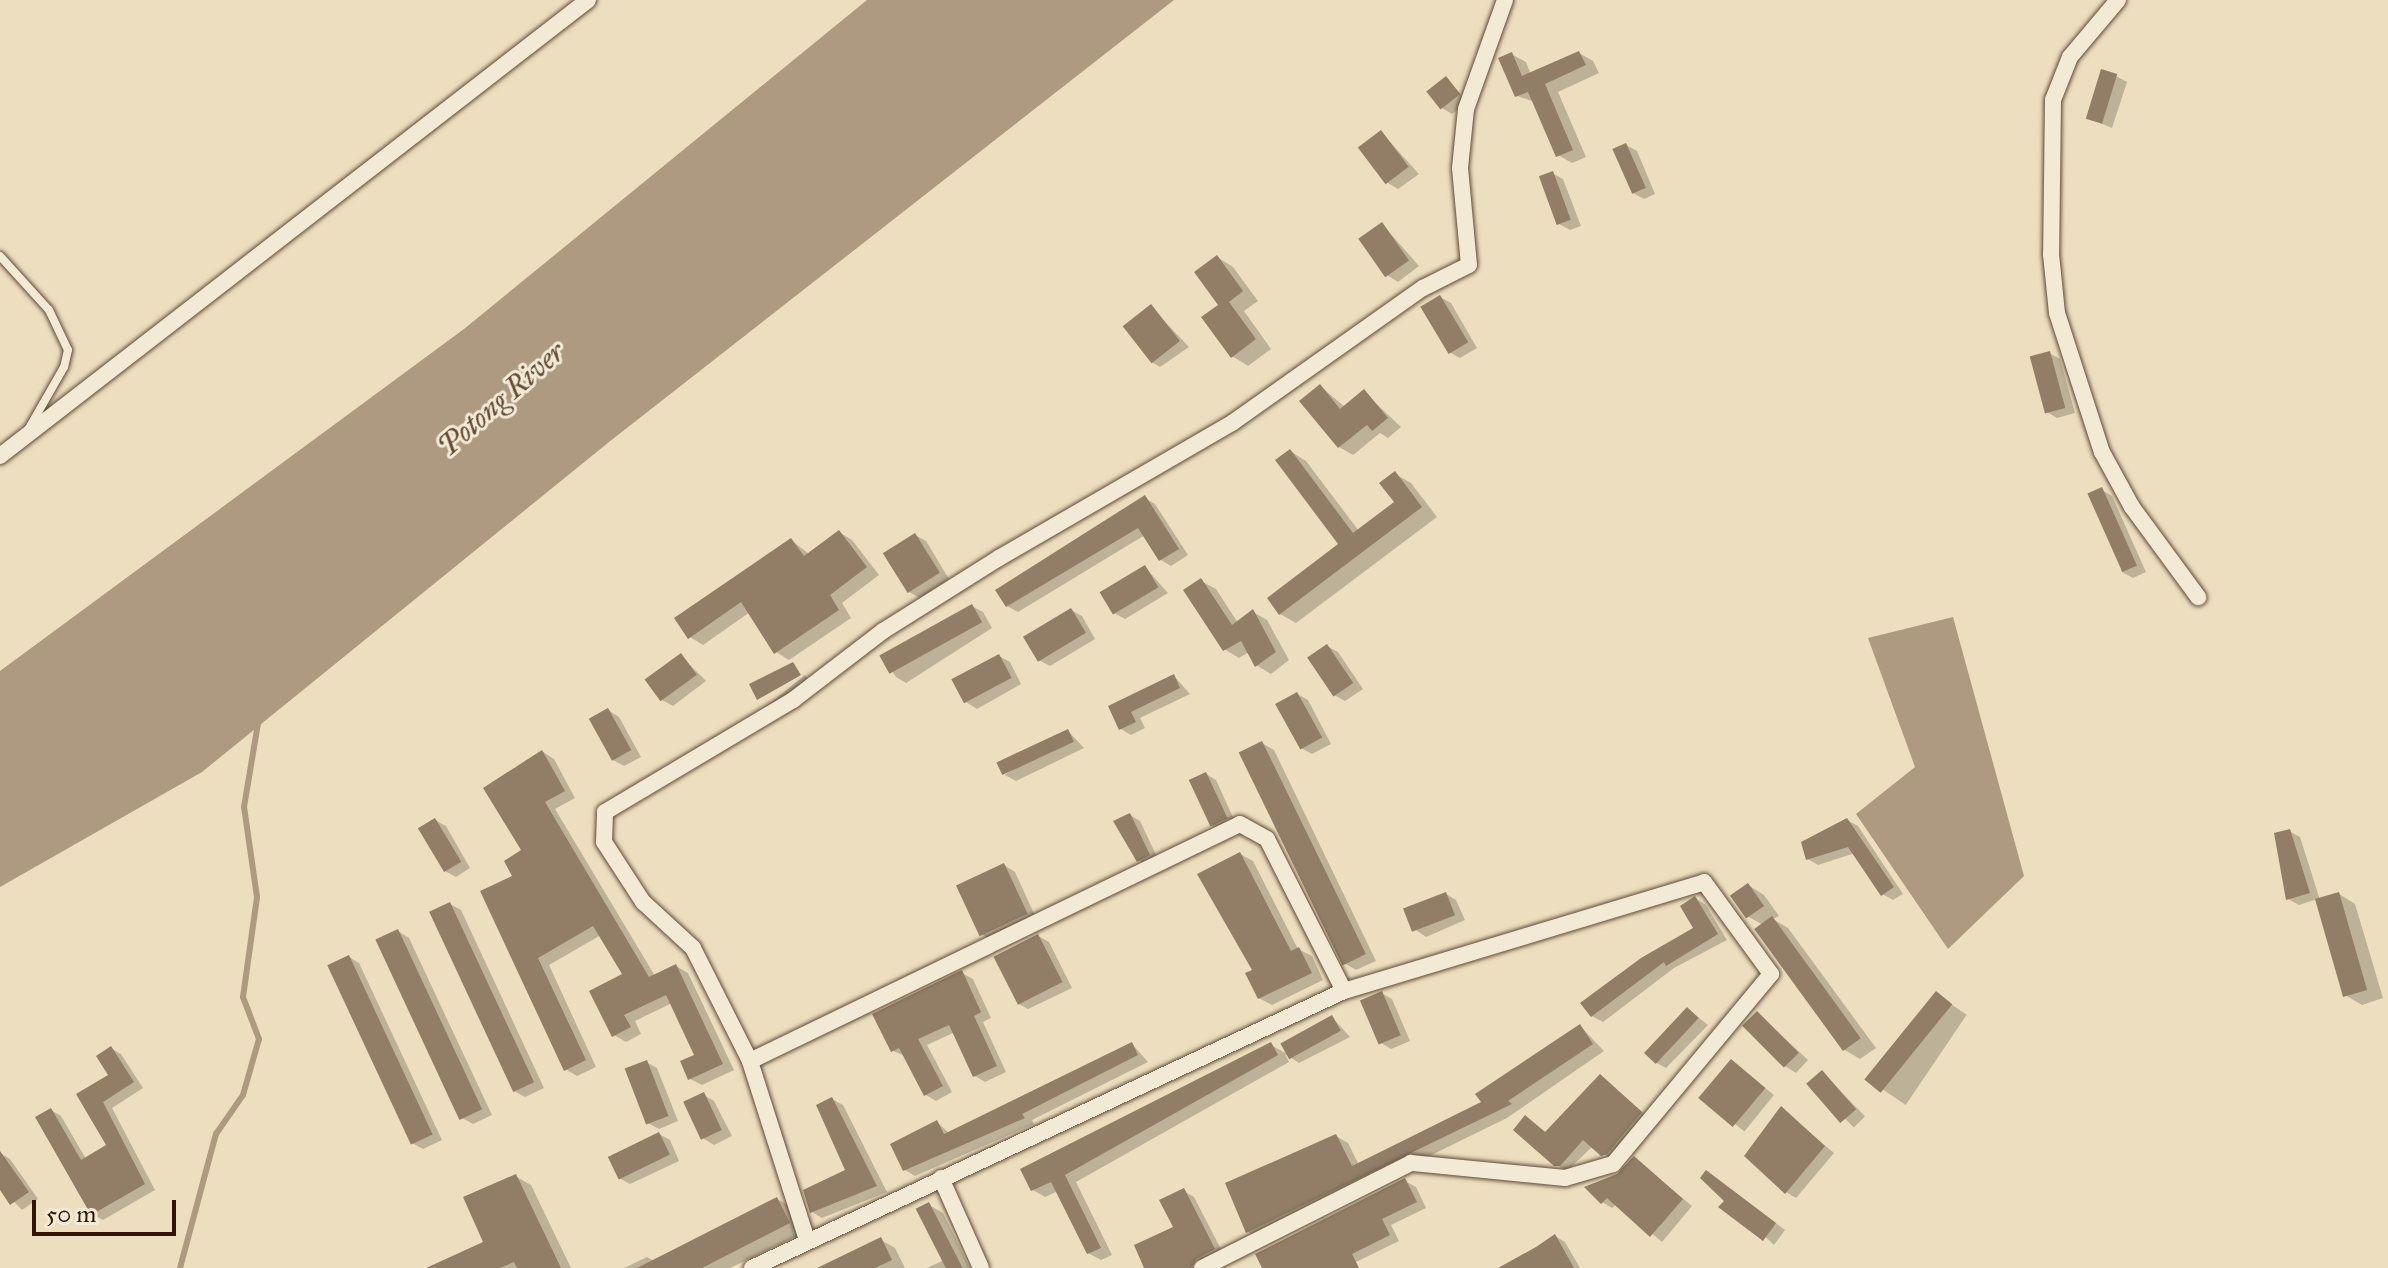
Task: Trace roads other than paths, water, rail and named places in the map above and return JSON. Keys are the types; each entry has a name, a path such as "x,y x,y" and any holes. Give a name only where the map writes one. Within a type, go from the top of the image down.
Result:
{"street":[{"path":"0,456 588,0"},
{"path":"807,1240 750,1061 693,948 643,902 604,842 605,812 793,700 883,631 999,558 1232,423 1423,288 1469,265 1460,168 1466,109 1505,0"},
{"path":"2118,0 2070,57 2053,100 2051,254 2057,313 2102,452 2141,521 2198,597"},
{"path":"750,1061 1240,824 1267,839 1344,991"},
{"path":"752,1268 1344,991 1704,882 1771,974 1613,1164 1565,1178 1411,1163 1202,1268"},
{"path":"941,1178 981,1268"}],"lane":[{"path":"0,256 49,310 68,350 64,367 29,419 23,439"}],"water":[{"name":"Potong River","path":"867,0 1174,0 609,442 202,772 0,887 0,671 464,329"},
{"path":"1953,617 2024,876 1948,949 1856,814 1915,767 1868,638"}],"waterway":[{"path":"180,1268 216,1134 243,1095 259,1039 243,997 257,897 244,807 259,717"}]}
